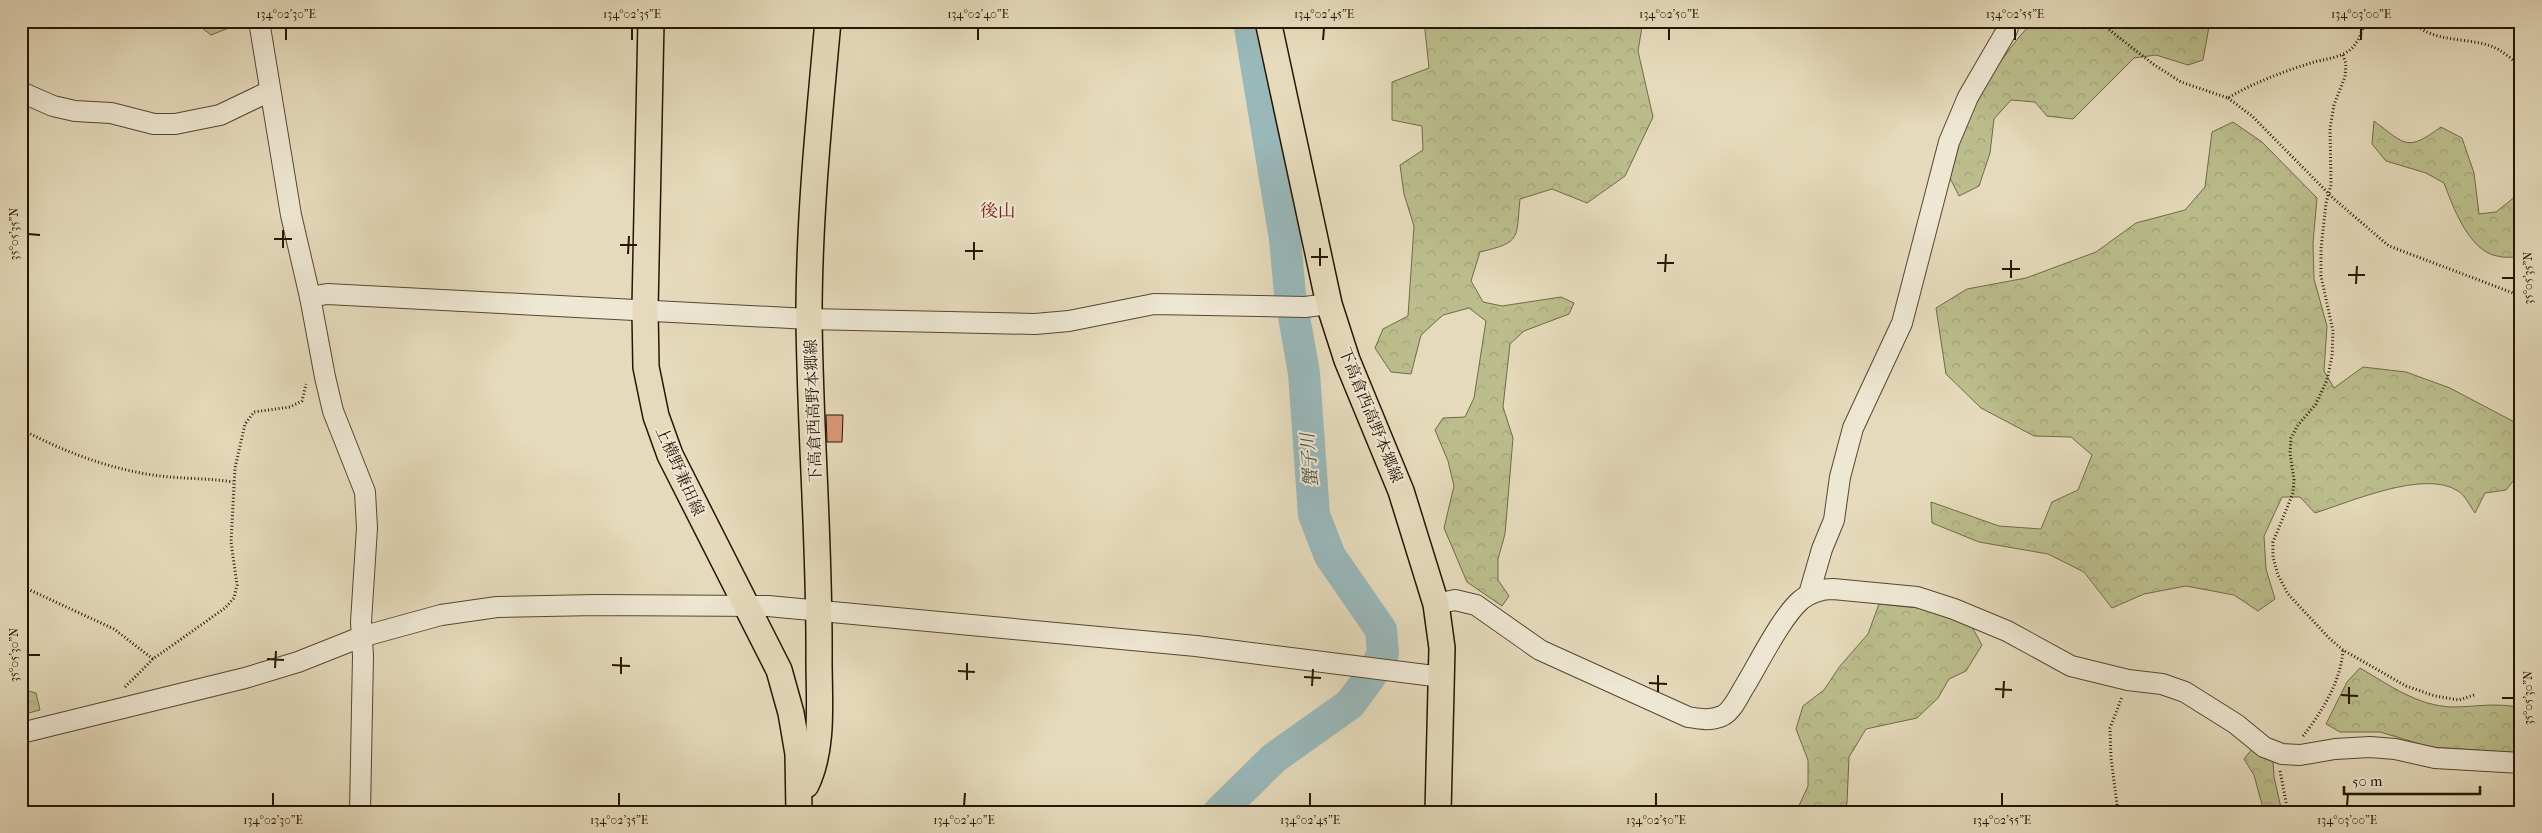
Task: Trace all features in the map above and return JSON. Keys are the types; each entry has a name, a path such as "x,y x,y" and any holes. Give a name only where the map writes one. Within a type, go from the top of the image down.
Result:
{"main road":[{"name":"上横野兼田線","path":"651,21 645,309 646,367 656,416 670,455 779,670 791,713 798,754 800,805"},
{"name":"下高倉西高野本郷線","path":"800,805 811,776 818,740 819,610 810,318 810,225 828,21"},
{"name":"下高倉西高野本郷線","path":"1268,21 1317,305 1347,360 1401,492 1436,604 1442,648 1438,812"}],"street":[{"path":"259,21 292,215 333,411 365,492 368,528 361,638 363,656 360,812"},
{"path":"1809,594 1822,549 1834,520 1840,477 1853,428 1902,323 1949,142 1968,97 2010,21"},
{"path":"21,92 53,106 76,111 111,113 154,124 175,124 220,115 270,91"},
{"path":"310,297 327,294 810,318 1035,324 1069,321 1154,304 1317,305"},
{"path":"1436,604 1455,600 1476,606 1540,650 1688,717 1704,720 1723,716 1735,702 1785,620 1800,601 1809,594 1821,589 1833,589 1917,597 1954,609 2007,631 2071,666 2128,680 2162,684 2185,692 2236,724 2264,747 2282,754 2300,755 2335,749 2370,747 2395,749 2435,758 2521,763"},
{"path":"21,733 245,678 298,662 361,638 441,615 497,607 596,605 716,606 746,604 1196,646 1442,677"}],"path":[{"path":"2098,21 2153,64 2181,82 2228,98 2275,138 2329,194 2389,246 2521,296"},
{"path":"2228,98 2244,88 2302,66 2343,54 2351,49 2358,39 2365,21"},
{"path":"2413,21 2433,36 2470,40 2493,47 2521,66"},
{"path":"2343,54 2346,64 2345,77 2334,105 2330,128 2331,185 2324,218 2321,276 2333,331 2332,356 2327,380 2316,404 2298,425 2291,438 2293,493 2273,542 2272,557 2278,575 2288,594 2330,639 2343,650 2406,686 2435,696 2460,700 2474,695"},
{"path":"115,709 120,693 153,659 225,608 234,598 237,585 231,542 233,482 245,424 254,412 290,407 302,400 307,374"},
{"path":"21,429 55,447 121,468 160,476 233,482"},
{"path":"21,586 114,629 153,659"},
{"path":"2288,812 2280,782 2282,754 2286,748 2299,741 2312,724 2337,679 2342,664 2343,650"},
{"path":"2118,812 2111,758 2110,728 2128,680"}],"green space":[{"path":"193,21 237,21 239,24 211,35"},
{"path":"1424,21 1643,21 1638,51 1653,117 1625,176 1587,203 1552,189 1520,199 1517,231 1514,237 1503,245 1480,252 1471,281 1483,302 1502,306 1561,297 1574,303 1569,314 1524,331 1510,344 1503,407 1513,438 1505,534 1498,559 1498,580 1509,596 1502,606 1467,582 1444,528 1454,486 1448,461 1435,430 1443,418 1465,417 1474,398 1486,321 1469,308 1443,315 1421,335 1411,374 1391,372 1375,348 1383,329 1408,316 1414,226 1404,194 1400,165 1423,150 1422,126 1392,120 1392,82 1429,68"},
{"path":"2056,21 2210,21 2203,60 2188,65 2156,55 2134,58 2073,119 2047,116 2035,102 2011,100 1994,119 1990,153 1979,186 1959,196 1950,178 1963,132 1984,88 2027,28 2049,27"},
{"path":"2374,121 2393,136 2407,142 2421,140 2441,127 2462,138 2474,173 2479,214 2496,212 2521,192 2521,257 2500,257 2478,246 2463,227 2444,183 2426,173 2386,161 2372,144"},
{"path":"2233,122 2262,142 2317,198 2313,243 2314,279 2327,326 2324,371 2334,388 2363,367 2406,372 2450,388 2520,425 2521,471 2506,490 2485,493 2475,513 2461,493 2444,485 2407,485 2367,495 2315,513 2300,497 2282,497 2264,536 2266,569 2275,599 2258,611 2234,595 2186,586 2144,594 2112,608 2084,572 2048,554 1979,542 1932,523 1931,502 1999,526 2041,529 2052,502 2078,490 2092,455 2071,437 2034,436 1981,408 1946,374 1936,308 1967,289 2026,278 2096,252 2136,223 2185,210 2205,187 2212,132"},
{"path":"1879,604 1928,609 1972,627 1982,645 1966,671 1949,679 1938,698 1917,718 1866,729 1849,757 1847,803 1844,812 1791,812 1797,810 1808,786 1808,760 1796,729 1803,706 1824,690 1840,666 1868,634"},
{"path":"2360,668 2404,694 2439,706 2495,705 2521,708 2521,753 2430,747 2380,732 2340,732 2326,724 2347,682"},
{"path":"21,689 36,693 40,710 21,715"},
{"path":"2252,749 2273,760 2274,777 2282,812 2264,812 2254,775 2244,759"}],"building":[{"path":"826,415 843,415 842,442 827,442"}],"waterway":[{"name":"蟹子川","path":"1219,812 1274,758 1350,704 1370,677 1383,654 1381,630 1330,556 1314,515 1304,373 1290,294 1285,239 1249,21"}],"district":[{"name":"後山","path":"998,211"}]}
